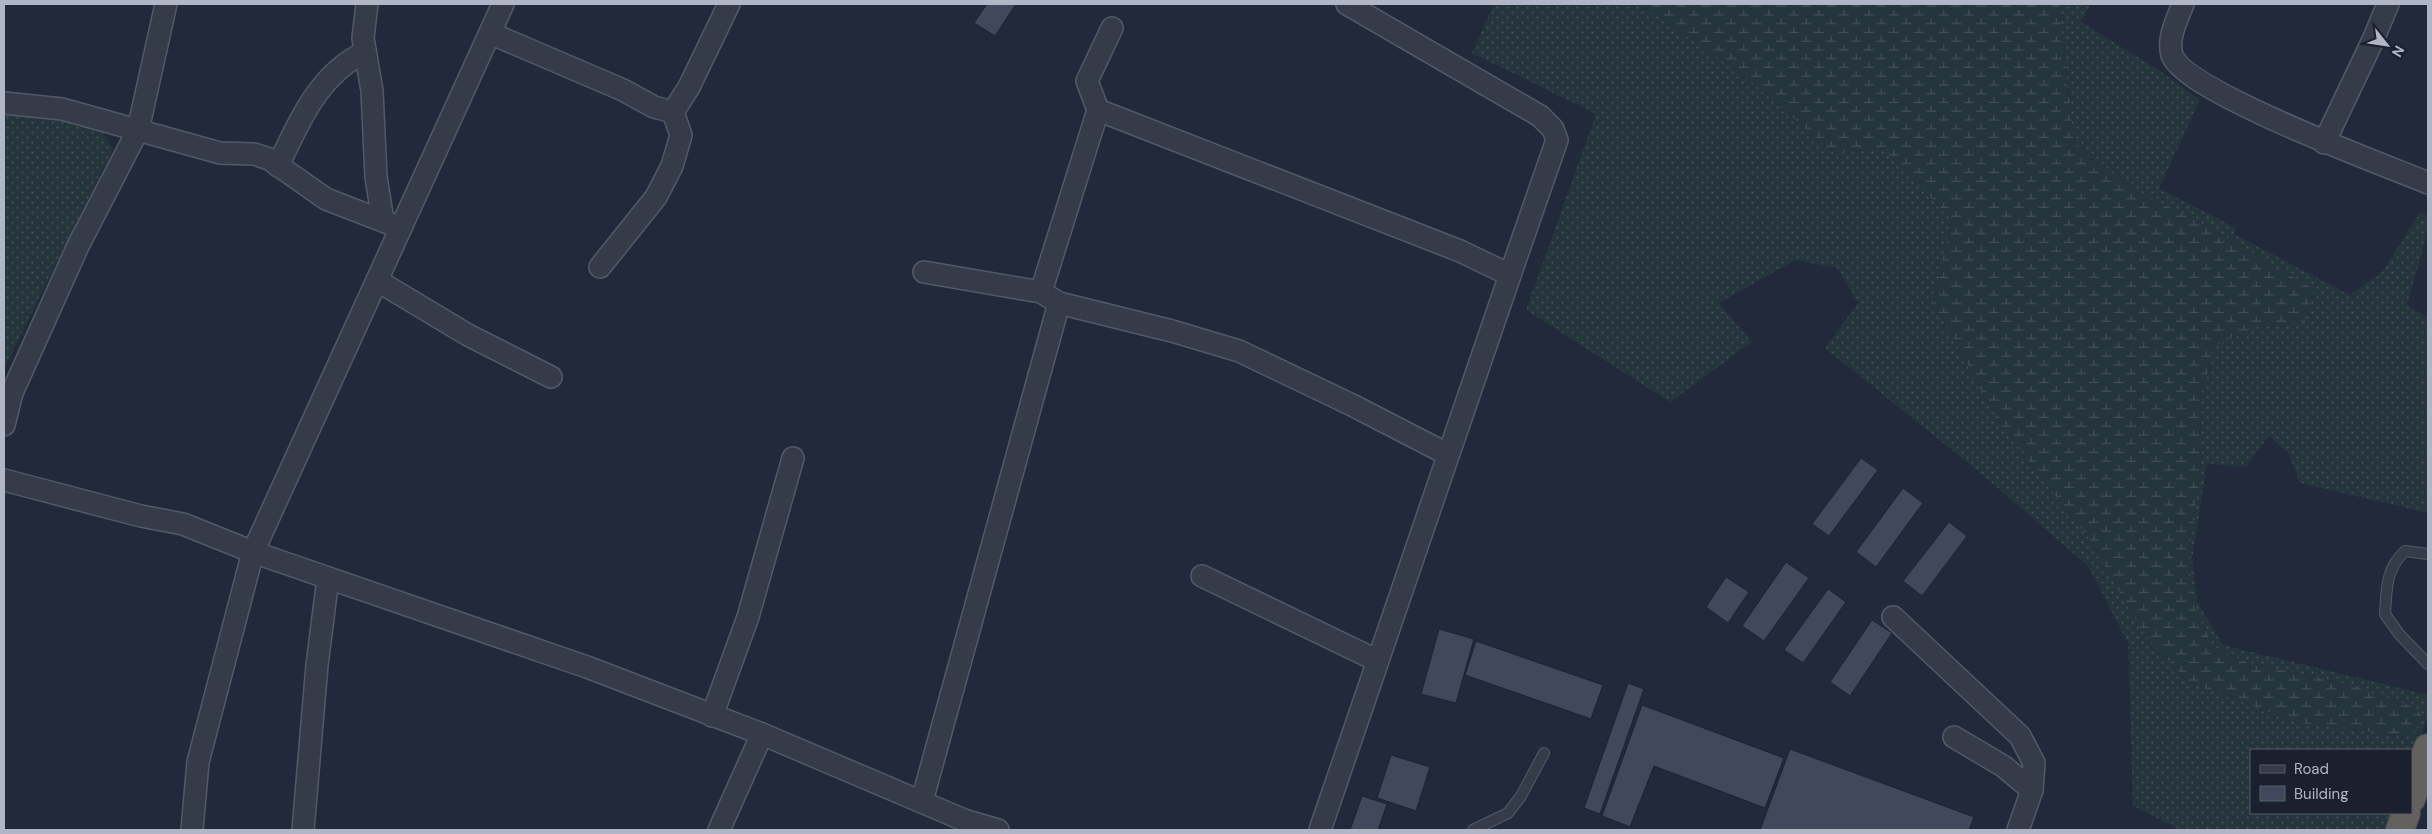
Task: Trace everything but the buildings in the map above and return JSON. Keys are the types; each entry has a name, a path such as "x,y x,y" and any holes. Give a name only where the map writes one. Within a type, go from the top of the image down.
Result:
{"highway":[{"path":"2412,796 2428,748"},
{"path":"2400,830 2406,814"}],"street":[{"path":"4,425 12,393 78,246 138,130 166,4"},
{"path":"367,4 363,38 372,91 376,178 392,225"},
{"path":"192,830 198,762 253,552 324,392 378,281 392,225 503,4"},
{"path":"600,268 656,197 672,166 681,135 674,112 689,86 729,4"},
{"path":"1320,830 1376,660 1557,140 1553,129 1540,116 1347,4"},
{"path":"2183,4 2170,41 2173,56 2184,70 2212,88 2324,143 2428,183"},
{"path":"2324,143 2388,4"},
{"path":"1041,292 1098,110 1087,81 1112,28"},
{"path":"490,33 623,90 654,107 674,112"},
{"path":"278,166 294,131 319,89 338,68 365,52"},
{"path":"4,103 62,109 220,153 254,154 268,159 326,199 392,225"},
{"path":"1098,110 1460,251 1510,275"},
{"path":"924,272 1041,292 1059,304 1172,331 1239,351 1352,405 1447,454"},
{"path":"378,281 468,335 551,377"},
{"path":"922,801 1059,304"},
{"path":"712,716 748,617 793,458"},
{"path":"4,480 141,516 182,524 253,552 587,667 762,734 922,801 961,825 998,830"},
{"path":"1202,576 1376,660"},
{"path":"303,830 316,675 328,578"},
{"path":"1893,617 2020,736 2034,763 2032,790 2018,830"},
{"path":"719,830 762,734"},
{"path":"1954,737 2003,766 2032,790"}],"lane":[{"path":"2428,554 2405,551 2394,562 2387,584 2385,614 2399,634 2428,664"},
{"path":"1473,830 1508,813 1521,796 1544,752"}],"green space":[{"path":"1494,4 1640,4 1745,76 1834,153 1882,148 1951,218 1934,303 1998,422 2088,537 2142,631 2188,682 2299,723 2413,737 2343,683 2248,663 2213,647 2192,600 2190,549 2202,454 2200,407 2214,346 2258,326 2305,322 2314,289 2190,217 2134,190 2074,143 2059,4 2091,4 2081,22 2159,70 2200,100 2159,188 2236,228 2234,234 2350,295 2383,271 2420,212 2428,216 2428,231 2407,305 2428,317 2428,513 2300,483 2288,453 2269,436 2246,467 2207,464 2192,559 2197,601 2223,645 2428,695 2428,714 2412,763 2412,749 2250,749 2250,814 2395,814 2389,830 2180,830 2133,806 2128,643 2088,566 1978,471 1825,348 1858,303 1837,268 1795,260 1719,303 1752,342 1670,402 1526,310 1596,114 1472,53"},
{"path":"1640,4 2059,4 2074,143 2134,190 2190,217 2314,289 2305,322 2258,326 2214,346 2200,407 2202,454 2190,549 2192,600 2213,647 2248,663 2343,683 2414,707 2422,716 2413,737 2299,723 2188,682 2142,631 2088,537 1998,422 1934,303 1951,218 1882,148 1834,153 1745,76"},
{"path":"4,115 84,123 102,131 113,149 4,369"}]}
